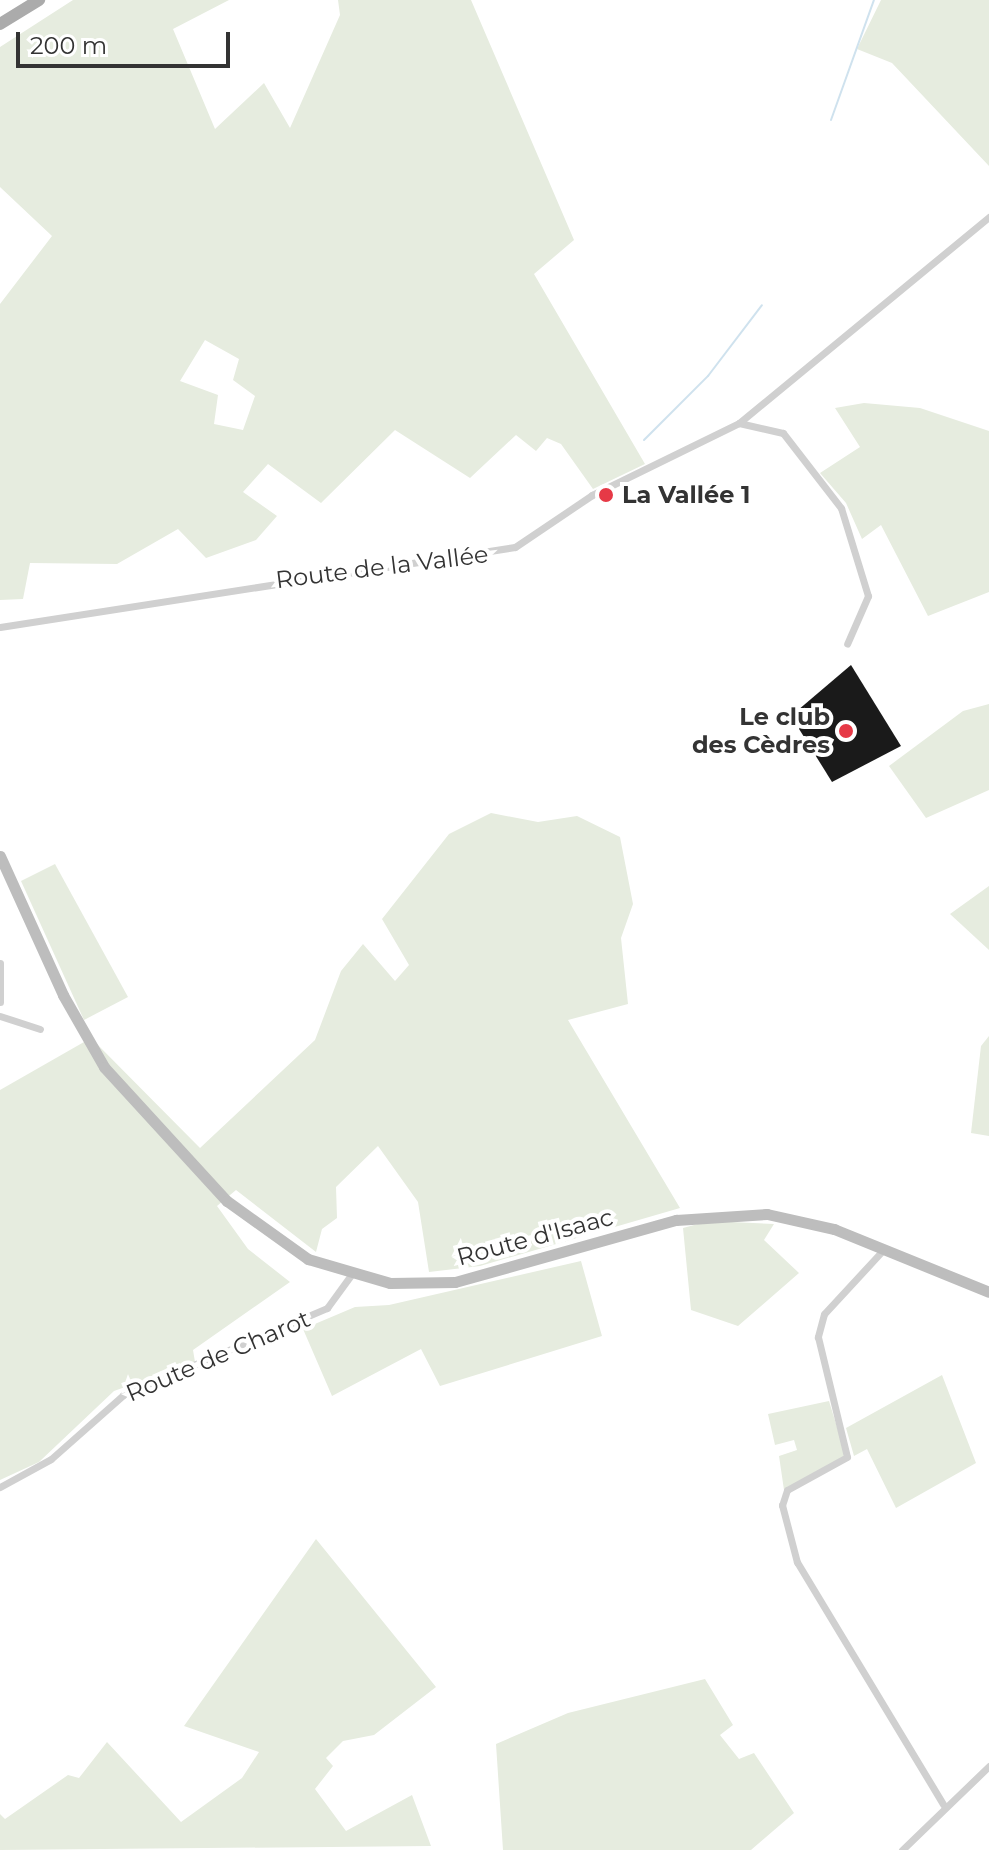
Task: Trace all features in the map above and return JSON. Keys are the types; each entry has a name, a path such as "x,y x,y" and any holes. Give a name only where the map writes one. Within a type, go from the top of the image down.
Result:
{"main road":[{"path":"0,35 39,0"},
{"path":"0,24 27,9"}],"street":[{"name":"Route de la Vallée","path":"0,627 268,582 505,551 610,485 739,423 989,217"},
{"path":"739,423 765,426 783,433 841,508 868,596 847,644"},
{"name":"Route d'Isaac","path":"0,856 79,1028 113,1077 248,1220 308,1259 351,1275 390,1283 455,1282 676,1220 726,1213 811,1221 989,1292"},
{"path":"0,963 0,1002"},
{"path":"0,1016 40,1029"},
{"path":"884,1249 824,1314 818,1337 847,1457 787,1490 782,1505 797,1562 943,1804"},
{"name":"Route de Charot","path":"0,1487 51,1459 123,1395 327,1308 351,1275"},
{"path":"902,1850 943,1804 989,1766"}],"shaded area":[{"path":"73,0 229,0 173,29 215,129 264,83 290,128 340,15 338,0 471,0 574,240 534,274 645,464 593,489 561,444 547,438 536,451 516,435 470,478 395,430 321,503 268,464 243,492 277,516 256,540 206,558 178,529 117,564 30,563 23,599 0,600 0,304 52,236 0,187 0,47","holes":["205,340 239,359 233,380 255,396 243,430 214,424 218,395 180,381"]},
{"path":"881,0 989,0 989,166 892,63 857,49"},
{"path":"864,403 920,408 989,431 989,592 928,616 881,525 862,539 846,503 820,473 860,447 835,408"},
{"path":"989,704 989,790 926,818 889,766 963,711"},
{"path":"491,813 538,822 577,816 620,837 633,904 621,938 628,1004 568,1020 680,1208 480,1266 429,1272 418,1202 378,1146 336,1187 337,1218 322,1229 316,1252 236,1190 217,1206 248,1249 290,1282 193,1350 195,1362 114,1391 39,1462 0,1480 0,1090 91,1038 200,1148 315,1040 341,971 363,944 395,981 409,965 382,919 449,834"},
{"path":"55,864 128,997 84,1020 21,881"},
{"path":"989,886 989,950 950,914"},
{"path":"989,1036 989,1136 971,1133 981,1046"},
{"path":"709,1221 774,1224 764,1240 799,1273 738,1326 691,1310 683,1228"},
{"path":"581,1261 602,1336 440,1386 421,1349 332,1396 303,1329 355,1307 389,1305"},
{"path":"942,1375 976,1463 896,1508 867,1449 854,1456 846,1428"},
{"path":"829,1401 845,1453 841,1460 784,1490 779,1456 797,1450 794,1440 775,1445 768,1414"},
{"path":"316,1539 436,1687 374,1735 343,1741 326,1758 333,1766 315,1789 346,1831 412,1795 431,1846 0,1850 0,1814 5,1819 68,1775 79,1778 107,1742 181,1822 242,1778 259,1752 184,1726"},
{"path":"705,1679 733,1725 720,1735 739,1759 754,1753 794,1813 751,1850 503,1850 496,1744 568,1713"}],"building":[{"name":"Le club des Cèdres","path":"851,665 901,746 832,782 791,716"}],"waterway":[{"path":"831,120 874,0"},
{"path":"644,440 708,376 762,305"}],"place":[{"name":"La Vallée 1","path":"606,495"},
{"name":"Le club des Cèdres","path":"846,731"}]}
